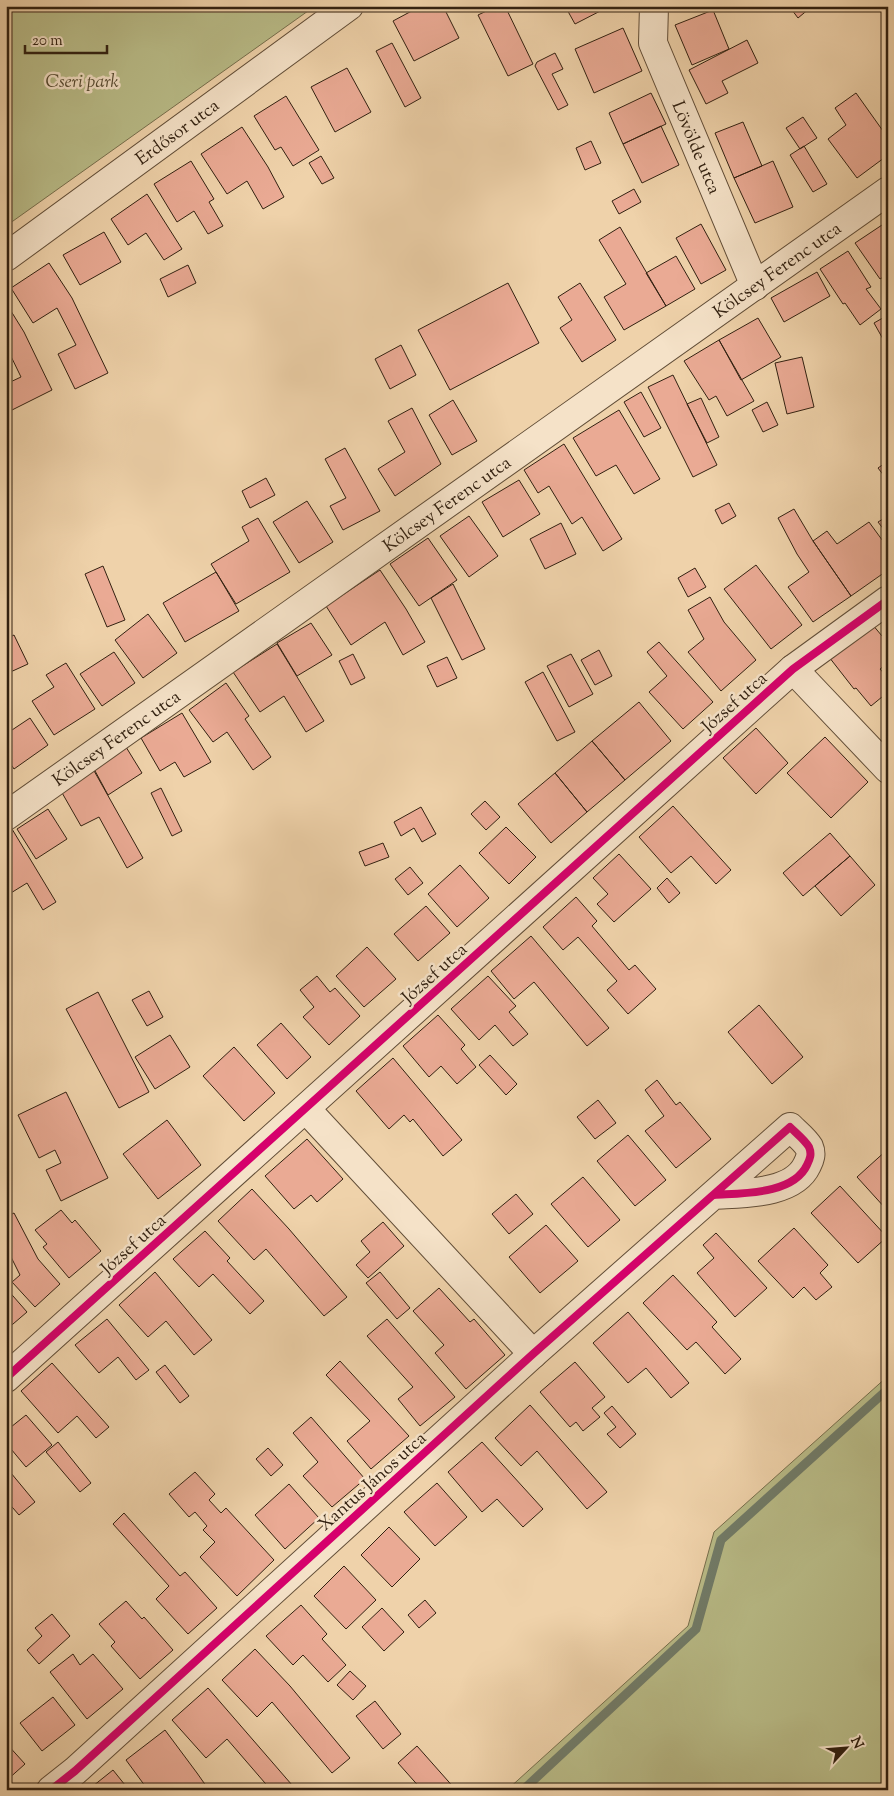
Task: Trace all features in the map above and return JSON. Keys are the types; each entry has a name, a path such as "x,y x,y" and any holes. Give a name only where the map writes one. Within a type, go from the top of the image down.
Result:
{"street":[{"name":"Erdősor utca","path":"6,257 349,6"},
{"name":"Lövölde utca","path":"654,6 653,43 755,286"},
{"name":"Kölcsey Ferenc utca","path":"6,816 888,191"},
{"name":"József utca","path":"6,1378 793,669 888,600"},
{"path":"793,669 888,768"},
{"path":"306,1109 533,1354"},
{"name":"Xantus János utca","path":"51,1790 75,1772 533,1354 714,1194"}],"green space":[{"name":"Cseri park","path":"6,6 315,6 6,226"},
{"path":"888,1376 888,1790 507,1790 688,1626 714,1532"}],"building":[{"path":"421,6 443,6 459,38 414,61 393,21"},
{"path":"497,6 505,6 533,64 508,76 478,15"},
{"path":"565,6 610,6 575,24"},
{"path":"789,6 809,6 810,8 798,18"},
{"path":"713,10 729,49 692,65 675,25"},
{"path":"623,28 642,71 594,93 575,49"},
{"path":"747,40 758,63 722,81 728,93 706,104 689,70"},
{"path":"392,43 421,98 405,107 376,51"},
{"path":"555,53 563,69 552,74 568,105 558,110 535,66 537,62"},
{"path":"347,68 371,112 335,132 311,87"},
{"path":"651,93 666,124 623,144 609,113"},
{"path":"856,93 888,138 888,155 857,178 828,139 846,125 835,108"},
{"path":"286,96 319,150 293,166 281,147 275,150 254,116"},
{"path":"803,117 817,138 800,149 786,128"},
{"path":"743,122 762,166 734,178 715,133"},
{"path":"661,126 679,165 642,183 623,144"},
{"path":"242,127 268,167 284,197 263,209 247,181 227,194 201,154"},
{"path":"591,141 601,163 585,170 576,148"},
{"path":"804,146 827,184 813,192 790,155"},
{"path":"321,156 334,178 322,184 309,163"},
{"path":"191,161 214,199 209,202 223,226 208,234 194,211 177,222 154,184"},
{"path":"773,161 793,207 755,223 734,178"},
{"path":"634,189 641,202 619,214 612,201"},
{"path":"147,194 182,249 164,260 146,233 128,245 111,219"},
{"path":"885,223 888,226 888,274 880,279 855,243"},
{"path":"701,224 726,270 701,284 676,238"},
{"path":"620,227 666,306 624,330 604,297 626,284 599,240"},
{"path":"104,232 121,262 80,285 63,255"},
{"path":"848,251 871,287 866,289 881,309 860,325 845,303 843,304 820,269"},
{"path":"676,256 695,289 666,306 646,273"},
{"path":"49,263 72,298 108,373 75,389 58,354 76,345 57,308 33,323 11,288"},
{"path":"188,265 196,283 168,297 160,279"},
{"path":"817,272 830,296 784,322 771,298"},
{"path":"508,283 539,343 450,390 418,330"},
{"path":"580,283 616,340 582,362 560,328 572,320 558,297"},
{"path":"6,303 24,332 52,390 6,413 6,384 21,377 6,346"},
{"path":"888,315 888,348 874,323"},
{"path":"758,318 781,357 741,380 719,340"},
{"path":"719,340 754,401 727,416 716,396 709,400 684,361"},
{"path":"401,345 416,375 390,389 375,359"},
{"path":"802,357 814,407 787,414 775,363"},
{"path":"673,375 717,465 693,477 648,387"},
{"path":"641,392 661,428 644,437 624,402"},
{"path":"701,398 719,437 707,443 687,404"},
{"path":"453,400 477,441 452,455 429,415"},
{"path":"767,402 778,425 763,432 752,410"},
{"path":"412,408 441,464 395,496 378,469 405,452 388,421"},
{"path":"619,410 660,479 634,494 616,465 596,476 573,438"},
{"path":"564,444 622,539 603,551 582,517 572,524 549,486 538,493 524,470"},
{"path":"345,448 380,511 343,530 330,506 346,498 325,459"},
{"path":"888,461 888,481 878,468"},
{"path":"266,478 275,495 250,508 242,491"},
{"path":"519,480 540,514 503,537 482,502"},
{"path":"307,501 333,542 299,563 273,522"},
{"path":"729,503 736,516 722,524 715,510"},
{"path":"794,509 813,541 851,596 813,622 788,587 809,572 778,518"},
{"path":"469,516 498,556 469,577 440,536"},
{"path":"888,516 888,535 878,522"},
{"path":"258,518 290,572 236,604 211,564 249,541 242,527"},
{"path":"869,522 888,548 888,570 851,596 813,541 827,531 837,544"},
{"path":"561,523 576,554 545,569 530,539"},
{"path":"428,538 457,580 419,606 390,564"},
{"path":"756,565 802,625 771,649 724,589"},
{"path":"103,566 125,620 107,627 85,574"},
{"path":"695,568 706,587 688,597 678,578"},
{"path":"380,570 425,642 403,655 385,622 351,645 326,606"},
{"path":"216,572 239,611 185,642 163,603"},
{"path":"453,584 485,649 462,660 431,598"},
{"path":"710,597 724,622 756,660 721,691 688,652 704,639 688,610"},
{"path":"148,614 177,653 143,678 115,640"},
{"path":"311,623 332,655 297,676 277,643"},
{"path":"872,624 882,636 888,632 888,663 880,669 888,678 888,692 871,706 856,688 854,689 829,657"},
{"path":"14,635 28,664 6,674 6,639"},
{"path":"659,642 713,702 683,729 649,692 667,676 647,652"},
{"path":"277,644 324,721 306,732 284,696 260,712 233,672"},
{"path":"599,650 612,676 595,685 581,660"},
{"path":"114,652 135,683 102,706 80,674"},
{"path":"353,654 365,678 351,685 339,661"},
{"path":"571,654 593,694 569,707 547,666"},
{"path":"447,657 457,678 437,687 427,666"},
{"path":"66,663 95,709 54,735 32,701 54,687 46,675"},
{"path":"543,672 575,732 557,741 525,682"},
{"path":"226,683 249,716 245,719 271,757 253,770 227,732 213,742 189,710"},
{"path":"639,702 671,741 625,780 592,741"},
{"path":"182,713 211,762 184,777 175,762 160,771 141,738"},
{"path":"30,718 48,745 14,769 6,757 6,734"},
{"path":"756,728 788,763 756,794 723,758"},
{"path":"825,737 868,782 831,818 787,773"},
{"path":"592,741 625,780 587,812 555,773"},
{"path":"126,747 142,773 108,795 94,769"},
{"path":"93,769 143,858 127,868 99,817 81,826 61,791"},
{"path":"555,773 587,812 551,843 518,804"},
{"path":"161,788 182,831 172,836 151,793"},
{"path":"485,801 500,817 486,830 471,814"},
{"path":"673,806 731,870 716,884 691,856 671,873 639,837"},
{"path":"421,807 436,834 422,842 414,828 401,836 394,822"},
{"path":"48,809 67,839 36,859 17,829"},
{"path":"506,827 536,857 509,884 479,853"},
{"path":"12,829 56,902 43,910 27,883 6,896 6,832"},
{"path":"830,833 850,856 803,896 783,873"},
{"path":"383,843 389,857 365,866 359,852"},
{"path":"619,854 651,889 614,922 597,904 608,894 593,878"},
{"path":"850,856 875,885 841,916 815,886"},
{"path":"460,865 489,898 457,927 428,894"},
{"path":"410,867 423,883 408,895 395,879"},
{"path":"667,878 680,893 669,903 657,888"},
{"path":"576,897 597,921 592,926 629,970 635,965 656,989 628,1014 607,990 617,981 578,937 563,950 543,927"},
{"path":"426,906 450,933 418,961 394,934"},
{"path":"531,936 609,1028 587,1046 534,982 514,999 491,971"},
{"path":"367,947 396,979 364,1007 336,976"},
{"path":"317,976 330,992 335,988 360,1016 329,1045 303,1017 314,1007 300,990"},
{"path":"488,976 516,1006 509,1012 528,1034 513,1046 495,1025 479,1040 451,1009"},
{"path":"149,991 163,1017 147,1026 132,1000"},
{"path":"98,992 149,1092 119,1108 66,1009"},
{"path":"759,1005 803,1057 772,1084 728,1032"},
{"path":"438,1015 465,1045 461,1049 476,1067 457,1084 441,1066 429,1077 403,1046"},
{"path":"281,1023 311,1057 287,1079 257,1045"},
{"path":"170,1035 190,1067 155,1089 135,1057"},
{"path":"234,1047 275,1093 244,1121 203,1076"},
{"path":"490,1055 517,1084 506,1095 479,1065"},
{"path":"393,1058 462,1140 443,1156 413,1119 410,1122 404,1115 389,1129 356,1091"},
{"path":"657,1080 676,1105 680,1102 711,1139 676,1168 645,1131 664,1116 645,1090"},
{"path":"66,1092 108,1178 61,1201 46,1170 61,1163 55,1150 39,1158 18,1115"},
{"path":"598,1100 616,1123 595,1139 577,1117"},
{"path":"167,1120 201,1165 158,1199 123,1154"},
{"path":"628,1135 666,1180 635,1206 597,1161"},
{"path":"307,1139 343,1179 317,1202 311,1195 294,1209 265,1176"},
{"path":"888,1149 888,1207 886,1209 857,1177"},
{"path":"583,1177 620,1220 588,1247 551,1204"},
{"path":"840,1186 887,1237 858,1263 811,1213"},
{"path":"252,1189 347,1297 324,1316 266,1249 254,1260 218,1221"},
{"path":"516,1194 533,1214 509,1234 492,1214"},
{"path":"61,1210 72,1223 75,1220 101,1251 69,1278 43,1247 47,1244 35,1230"},
{"path":"14,1213 38,1259 60,1284 35,1307 12,1282 20,1275 6,1247 6,1217"},
{"path":"383,1222 404,1246 368,1278 356,1265 370,1252 361,1241"},
{"path":"546,1225 578,1261 540,1293 509,1257"},
{"path":"794,1228 828,1265 820,1273 832,1287 816,1300 804,1287 793,1298 758,1261"},
{"path":"205,1231 230,1258 227,1261 264,1301 250,1314 213,1274 199,1287 173,1259"},
{"path":"716,1233 767,1288 735,1317 697,1273 714,1258 703,1245"},
{"path":"155,1272 212,1340 194,1355 166,1321 148,1337 119,1305"},
{"path":"380,1272 410,1308 397,1319 366,1283"},
{"path":"673,1275 717,1322 712,1327 741,1359 725,1374 696,1342 687,1350 643,1303"},
{"path":"6,1288 27,1312 6,1330"},
{"path":"439,1288 470,1322 474,1319 505,1355 466,1389 435,1353 444,1345 413,1311"},
{"path":"628,1312 689,1383 671,1398 646,1368 628,1383 593,1343"},
{"path":"107,1319 149,1370 136,1380 118,1357 99,1373 75,1345"},
{"path":"387,1319 455,1397 420,1426 398,1399 413,1387 367,1336"},
{"path":"340,1361 409,1436 371,1469 347,1441 370,1421 326,1375"},
{"path":"575,1362 605,1397 592,1408 600,1417 583,1431 576,1422 570,1427 540,1392"},
{"path":"52,1363 109,1427 96,1438 77,1416 58,1433 21,1391"},
{"path":"165,1365 189,1396 180,1403 156,1372"},
{"path":"530,1405 607,1492 587,1509 537,1451 521,1466 495,1438"},
{"path":"612,1406 636,1434 620,1448 607,1434 616,1427 604,1413"},
{"path":"26,1415 52,1445 26,1467 6,1443 6,1431"},
{"path":"311,1417 365,1479 332,1507 303,1476 318,1462 293,1433"},
{"path":"58,1442 91,1483 80,1492 46,1452"},
{"path":"482,1442 543,1509 523,1527 497,1499 482,1512 448,1472"},
{"path":"268,1448 283,1465 271,1476 256,1459"},
{"path":"6,1467 35,1502 19,1515 6,1500"},
{"path":"195,1472 215,1494 209,1500 221,1513 226,1508 274,1560 237,1596 200,1557 215,1542 203,1530 207,1526 195,1512 189,1517 169,1494"},
{"path":"437,1483 467,1517 435,1546 404,1512"},
{"path":"289,1484 319,1518 285,1549 255,1515"},
{"path":"124,1513 180,1576 185,1572 217,1608 188,1634 156,1599 169,1586 113,1524"},
{"path":"389,1527 420,1559 392,1587 361,1555"},
{"path":"344,1566 376,1600 346,1629 314,1596"},
{"path":"425,1600 436,1613 419,1628 408,1615"},
{"path":"126,1601 142,1619 144,1617 173,1650 140,1679 111,1646 115,1642 99,1624"},
{"path":"301,1605 327,1634 322,1639 346,1665 328,1682 303,1655 293,1665 266,1636"},
{"path":"382,1608 404,1632 384,1651 362,1627"},
{"path":"52,1614 70,1636 39,1664 27,1650 42,1636 35,1628"},
{"path":"255,1649 290,1686 350,1758 332,1773 272,1702 257,1717 222,1680"},
{"path":"73,1654 80,1665 93,1654 123,1689 87,1719 50,1672"},
{"path":"350,1671 366,1686 353,1700 337,1685"},
{"path":"208,1688 292,1785 286,1790 271,1790 227,1739 206,1758 172,1720"},
{"path":"53,1697 75,1725 42,1751 20,1723"},
{"path":"375,1701 401,1734 383,1749 356,1716"},
{"path":"165,1730 209,1790 148,1790 126,1760"},
{"path":"6,1743 25,1764 6,1781"},
{"path":"417,1746 456,1790 422,1790 398,1763"},
{"path":"113,1770 129,1790 88,1790"}],"waterway":[{"path":"523,1790 696,1629 721,1540 888,1389"}],"cycle path":[{"path":"6,1378 793,669 888,600"},
{"path":"51,1790 75,1771 533,1354 790,1127 809,1147 810,1156 807,1165 800,1175 790,1182 779,1187 752,1193 714,1195"}]}
